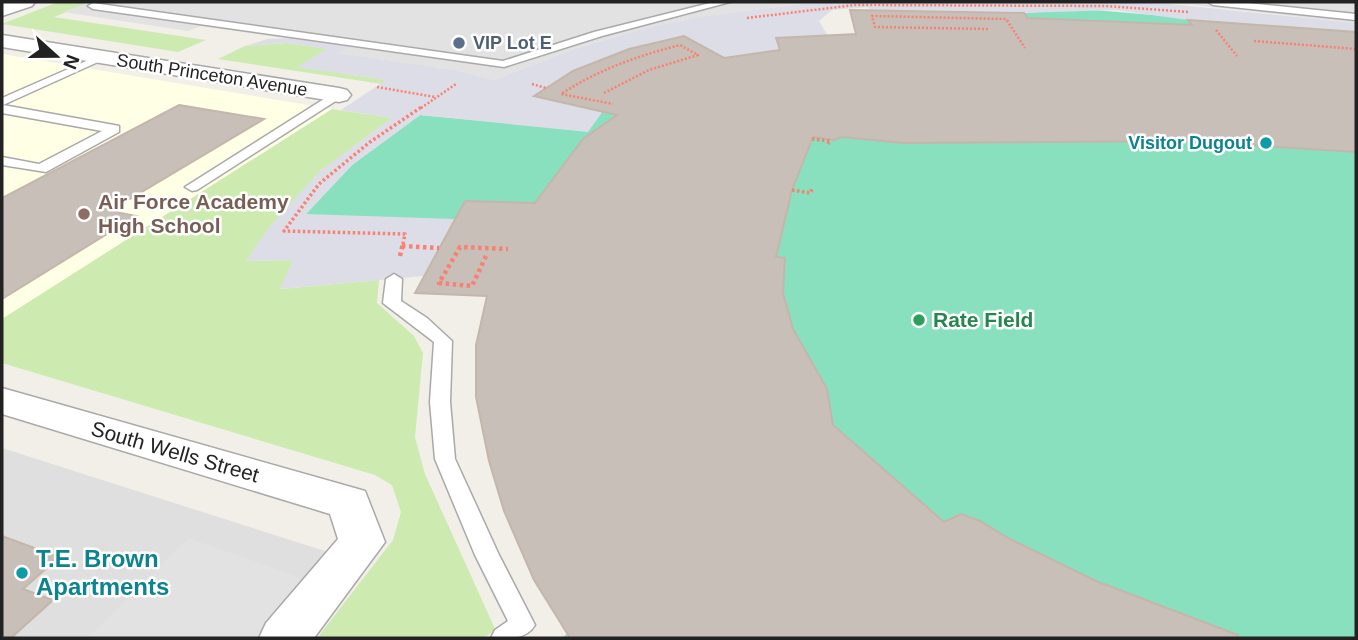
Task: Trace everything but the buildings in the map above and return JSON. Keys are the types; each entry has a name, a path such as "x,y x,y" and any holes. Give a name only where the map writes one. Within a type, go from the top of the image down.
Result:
{"street":[{"path":"2,10 25,2"},
{"name":"South Princeton Avenue","path":"2,41 339,95"},
{"name":"South Wells Street","path":"2,401 349,503 362,542 284,638"}],"lane":[{"path":"103,2 93,6 504,64 598,34 724,2"},
{"path":"1213,2 1356,17"},
{"path":"2,102 104,57"},
{"path":"192,187 339,95"},
{"path":"2,109 114,129 41,169 2,161"},
{"path":"394,279 392,303 443,341 440,402 445,460 487,555 523,625 504,638"}],"path":[{"path":"920,2 924,6"},
{"path":"995,5 999,12"},
{"path":"988,29 875,27 872,16 1006,19 1025,48"},
{"path":"1254,41 1356,49"},
{"path":"604,93 619,83 663,64 698,55 680,45 641,54 588,76 561,94 612,104"},
{"path":"1227,45 1237,56"},
{"path":"394,279 405,234 284,231 319,184 369,142 460,82"},
{"path":"377,87 437,97"},
{"path":"812,139 830,141 828,145"},
{"path":"792,190 810,193 811,190"},
{"path":"402,246 439,248"},
{"path":"486,256 472,286 439,284 460,247 508,249"}],"shaded area":[{"name":"VIP Lot E","path":"91,2 818,2 705,16 645,28 572,50 494,80 455,70 337,53 347,47 201,26 188,31 63,12"},
{"path":"818,2 1151,2 1356,23 1356,32 1188,20 1115,10 1024,13 870,10 868,7 832,10 819,21 828,36 776,38 780,50 724,58 684,36 573,71 535,95 603,111 588,132 420,115 352,165 306,214 455,219 424,276 280,289 293,260 246,261 269,227 320,171 392,118 341,110 386,80 297,67 327,49 287,43 245,46 268,39 291,38 349,47 338,53 455,70 494,80 572,50 645,28 705,16"},
{"path":"1151,2 1356,2 1356,23 1194,5"},
{"name":"Air Force Academy High School","path":"2,54 332,109 2,319"},
{"path":"2,448 328,552 256,638 2,638"},
{"path":"188,538 305,579 256,638 88,638"}],"green space":[{"path":"58,2 91,2 54,17 206,40 178,52 2,24"},
{"name":"Rate Field","path":"1082,9 1356,32 1356,638 562,638 567,634 534,580 504,511 489,461 476,397 487,296 415,293 445,238 305,215 352,165 420,115 588,131 534,96 573,71 629,49 780,49 776,38 828,36 861,47 850,10 1024,13"},
{"path":"287,43 329,49 299,67 387,80 382,84 218,59 245,46"},
{"path":"332,109 393,118 350,149 312,182 262,238 246,261 293,260 281,289 379,280 377,303 414,336 423,353 415,437 425,474 496,631 482,638 317,638 393,540 401,512 392,485 375,475 2,363 2,319"}],"place":[{"name":"VIP Lot E","path":"459,43"},
{"name":"Visitor Dugout","path":"1266,143"},
{"name":"Air Force Academy High School","path":"84,214"},
{"name":"Rate Field","path":"919,320"},
{"name":"T.E. Brown Apartments","path":"22,573"}]}
